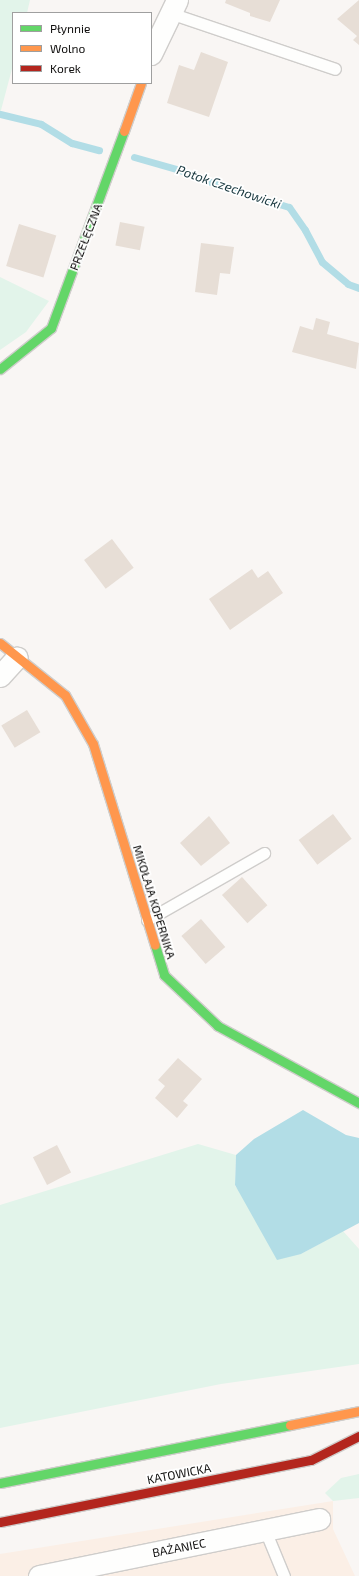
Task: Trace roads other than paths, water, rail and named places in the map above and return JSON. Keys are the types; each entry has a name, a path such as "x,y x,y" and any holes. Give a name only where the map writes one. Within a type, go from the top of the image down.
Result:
{"street":[{"path":"152,52 173,6"},
{"name":"PRZEŁĘCZNA","path":"0,369 51,328 94,218 141,84"},
{"name":"MIKOŁAJA KOPERNIKA","path":"0,643 65,695 93,744 164,975 218,1026 359,1103"},
{"path":"0,676 17,657"},
{"path":"0,1483 359,1411"},
{"name":"KATOWICKA","path":"0,1522 311,1460 359,1436"},
{"name":"BAŻANIEC","path":"39,1576 319,1519"}],"lane":[{"path":"173,6 335,69"},
{"path":"147,920 264,853"},
{"path":"265,1530 284,1576"}],"water":[{"path":"303,1110 346,1135 359,1138 359,1223 301,1254 277,1260 235,1185 236,1155 254,1139"}],"waterway":[{"name":"Potok Czechowicki","path":"0,114 41,124 72,143 99,150"},
{"name":"Potok Czechowicki","path":"134,157 180,170 221,186 289,207 305,230 322,262 348,284 359,288"}]}
